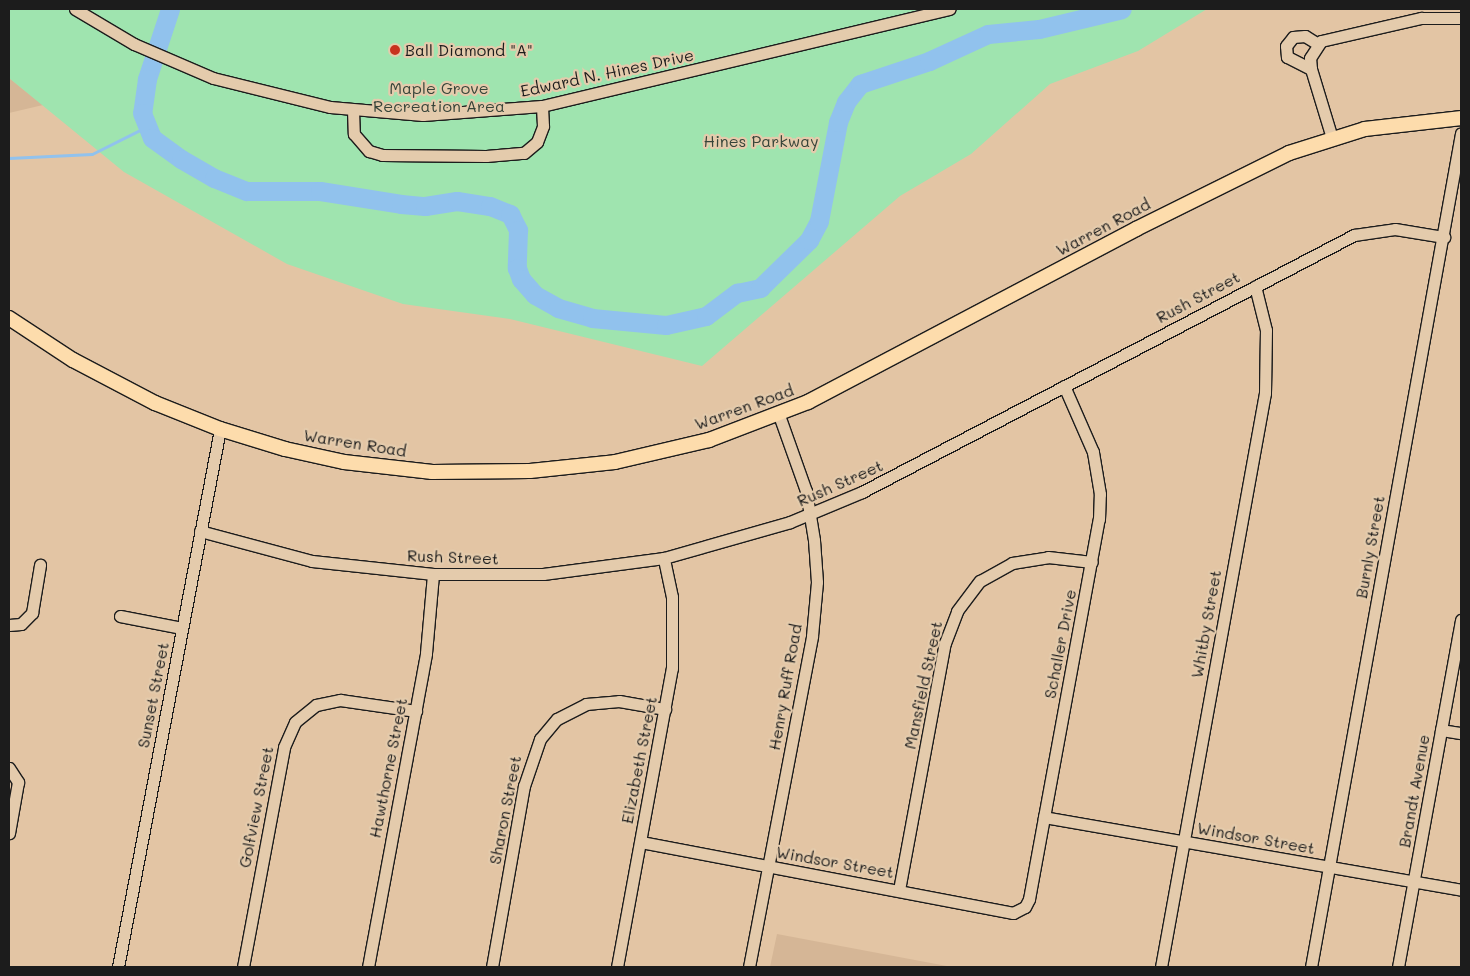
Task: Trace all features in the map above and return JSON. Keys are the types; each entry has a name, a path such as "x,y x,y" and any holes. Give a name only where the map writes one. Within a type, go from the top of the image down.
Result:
{"main road":[{"name":"Warren Road","path":"9,318 99,376 155,403 220,429 285,449 344,462 420,471 500,473 590,466 640,458 709,440 779,415 847,384 1244,174 1332,138 1396,124 1461,118"}],"street":[{"name":"Edward N. Hines Drive","path":"75,9 134,44 174,62 258,92 353,110 422,115 542,106 950,9"},
{"path":"1332,138 1311,69 1310,58 1318,44 1330,37 1403,20 1461,18"},
{"path":"1311,69 1287,57 1286,46 1293,37 1305,36 1318,44"},
{"path":"353,110 354,134 369,151 382,154 486,156 524,153 537,142 544,126 542,106"},
{"name":"Burnly Street","path":"1310,967 1444,237 1461,133"},
{"name":"Rush Street","path":"200,531 312,560 433,574 542,574 664,558 810,514 891,477 1256,286 1364,232 1395,229 1444,237"},
{"name":"Whitby Street","path":"1161,967 1265,393 1266,330 1256,286"},
{"name":"Schaller Drive","path":"1022,910 1029,899 1099,520 1097,472 1087,434 1064,386"},
{"name":"Henry Ruff Road","path":"749,967 812,636 816,566 810,514 779,415"},
{"name":"Sunset Street","path":"118,967 220,429"},
{"name":"Mansfield Street","path":"899,890 945,643 957,611 980,581 1012,563 1048,556 1092,562"},
{"name":"Elizabeth Street","path":"617,967 665,709 673,634 672,597 664,558"},
{"path":"9,625 21,624 32,612 40,565"},
{"name":"Hawthorne Street","path":"368,967 416,711 429,628 433,574"},
{"path":"120,616 182,628"},
{"name":"Brandt Avenue","path":"1398,967 1461,620"},
{"name":"Golfview Street","path":"243,967 284,746 295,722 316,705 340,700 416,711"},
{"name":"Sharon Street","path":"492,967 524,786 540,739 557,719 586,704 619,701 665,709"},
{"path":"1441,730 1461,733"},
{"path":"9,768 18,782 9,833"},
{"name":"Windsor Street","path":"1044,816 1461,890"},
{"name":"Windsor Street","path":"641,842 1013,913 1022,910"}],"shaded area":[{"path":"9,78 43,105 9,113"},
{"path":"777,934 952,967 770,967"}],"green space":[{"name":"Hines Parkway","path":"9,9 1207,9 1138,51 1050,84 971,154 900,196 702,366 510,319 403,304 287,264 124,172 9,78"}],"waterway":[{"path":"170,9 147,79 142,113 152,138 181,159 214,178 247,191 320,191 401,204 425,206 457,201 490,206 510,214 518,230 517,268 521,279 535,295 558,308 592,318 666,325 706,316 737,293 760,288 809,240 819,221 838,122 846,102 860,84 929,61 988,34 1039,29 1122,9"},
{"path":"9,158 92,154 146,127"}],"place":[{"name":"Ball Diamond \"A\"","path":"395,50"}],"park label":[{"name":"Maple Grove Recreation Area","path":"439,97"}]}
